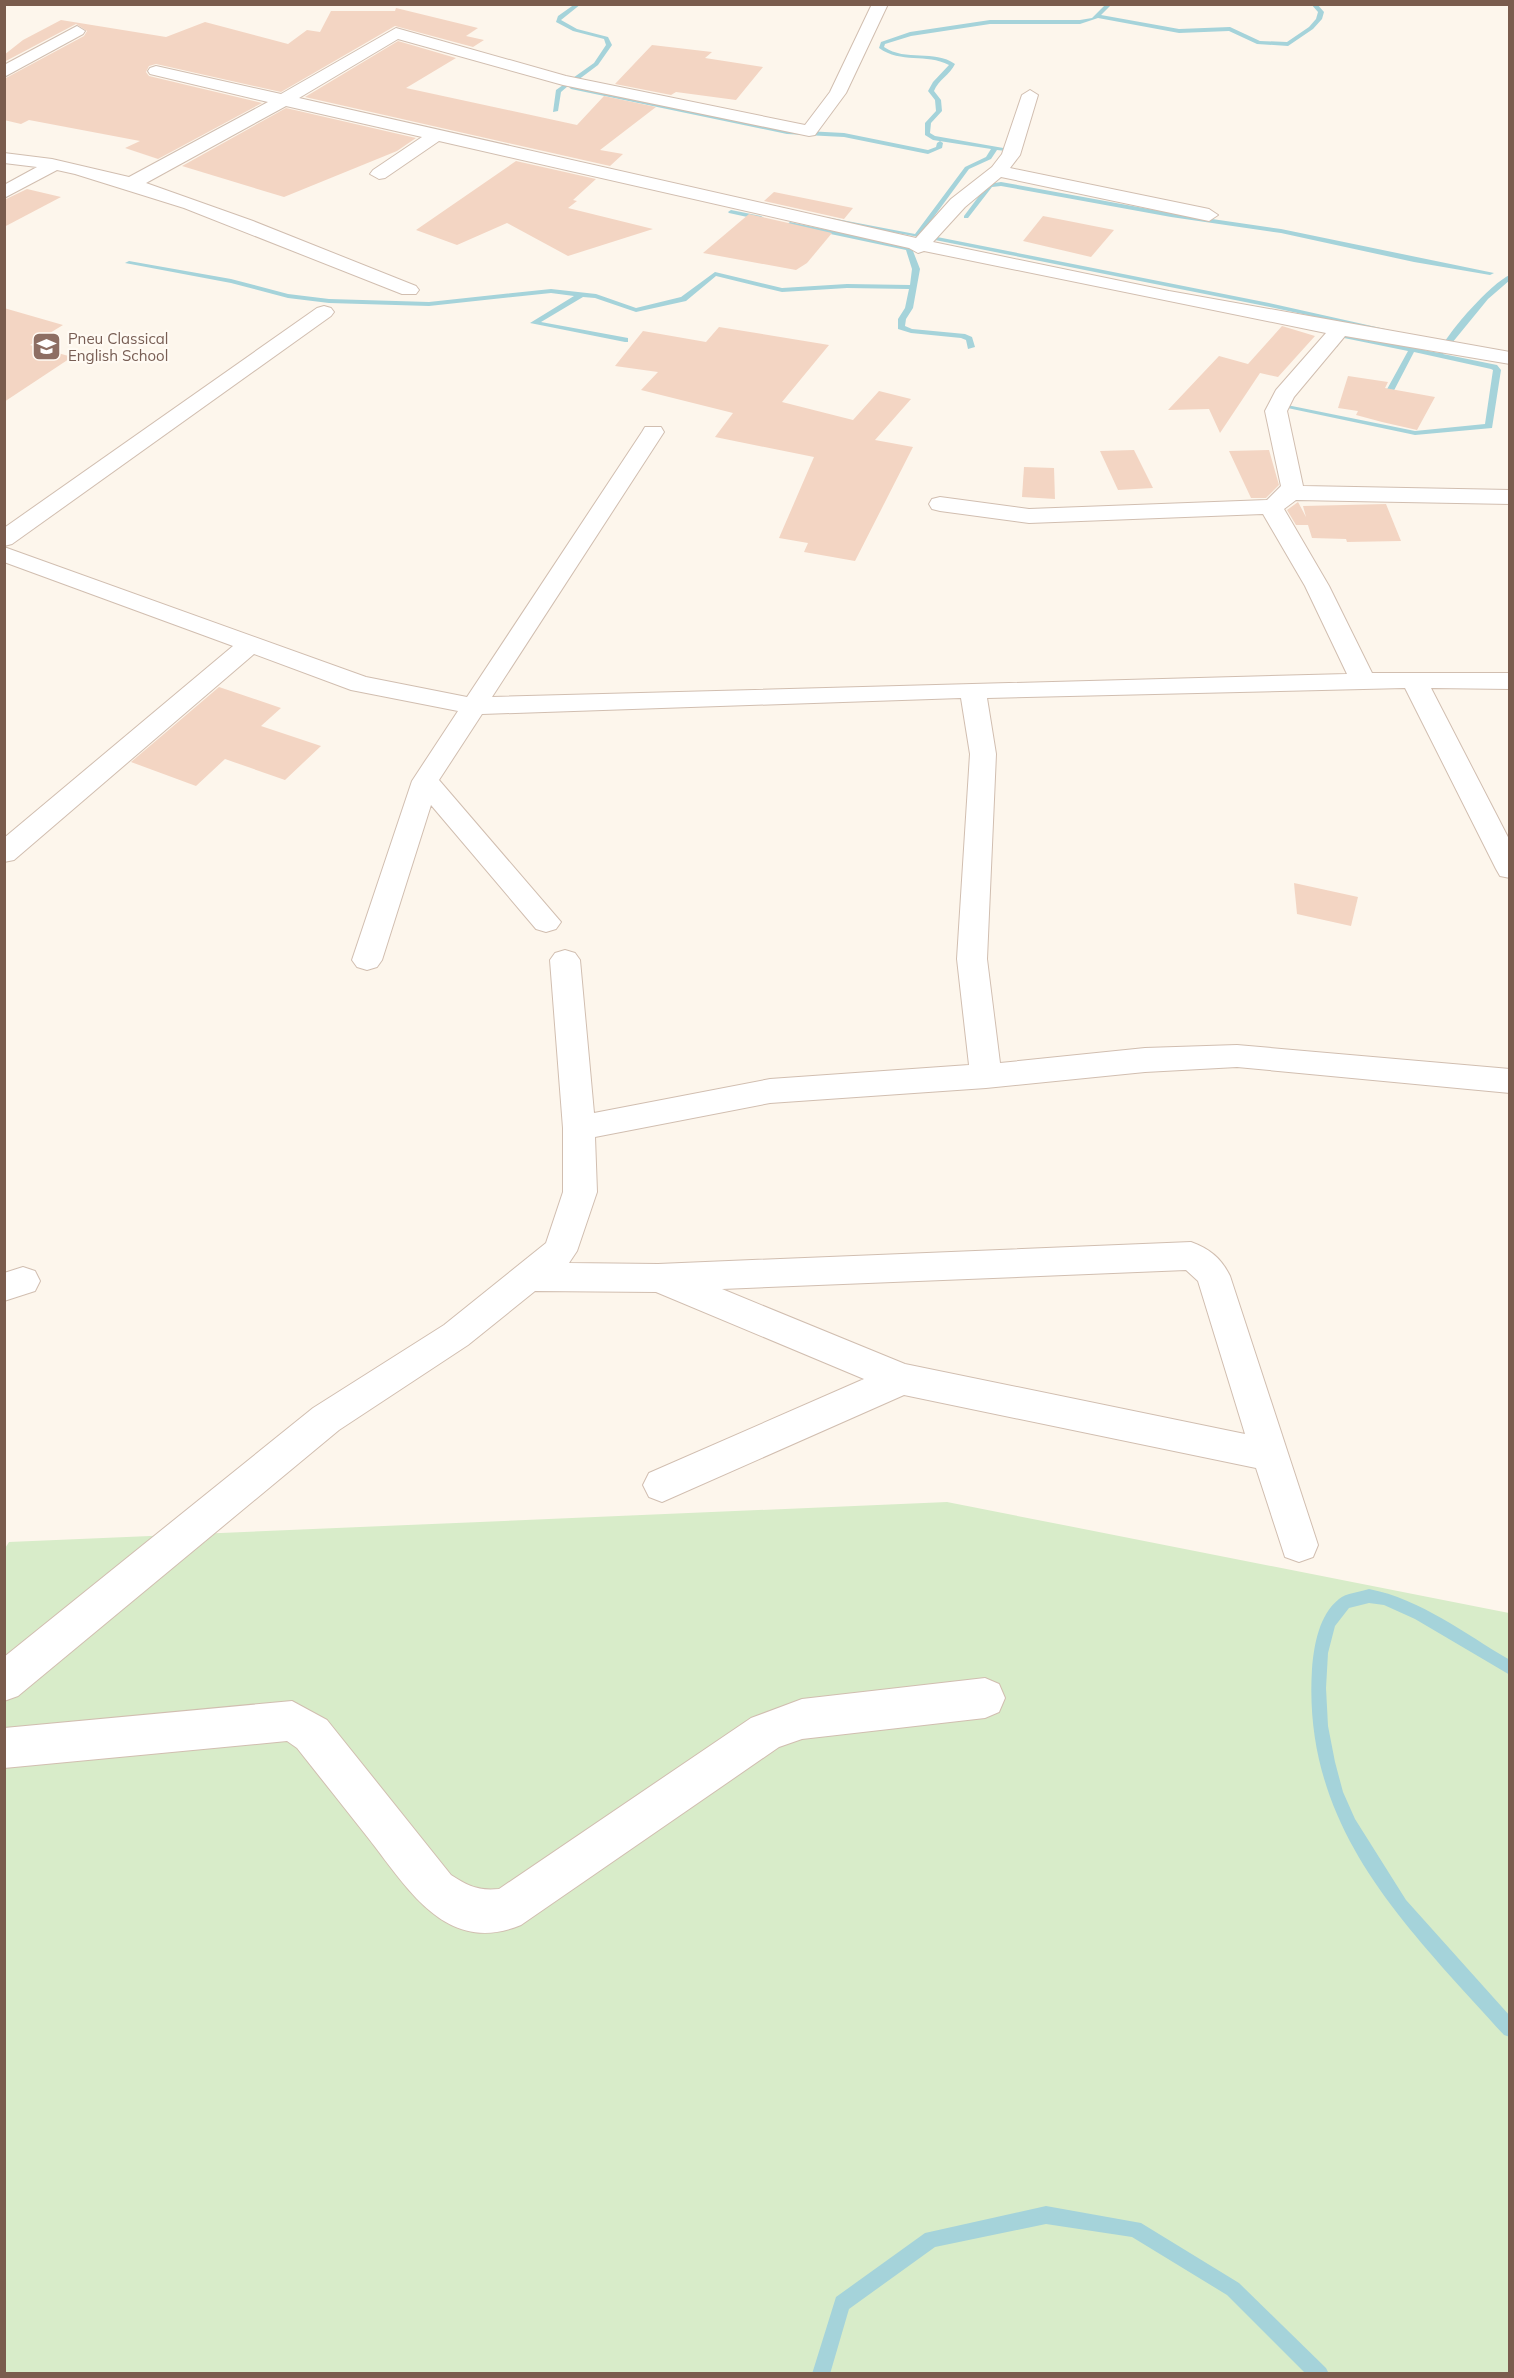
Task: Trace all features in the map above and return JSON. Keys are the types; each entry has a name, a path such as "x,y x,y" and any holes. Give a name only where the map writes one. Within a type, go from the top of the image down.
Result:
{"street":[{"path":"132,183 284,100 396,33 563,80 809,130 838,93 880,4"},
{"path":"4,72 77,31"},
{"path":"156,72 918,246 1338,331 1509,358"},
{"path":"918,246 958,202 998,171 1011,155 1030,95"},
{"path":"379,174 436,135"},
{"path":"4,158 54,165 132,183 244,223 409,290"},
{"path":"4,193 54,165"},
{"path":"998,171 1209,215"},
{"path":"4,539 324,312"},
{"path":"1338,331 1284,395 1276,411 1277,427 1292,486 1273,511 1317,586 1363,681"},
{"path":"367,960 425,782 653,432"},
{"path":"940,504 1029,516 1282,500 1509,497"},
{"path":"4,554 360,684 475,706 973,690 1414,680 1509,681"},
{"path":"4,853 250,644"},
{"path":"1414,680 1509,869"},
{"path":"973,690 983,754 972,959 986,1076"},
{"path":"425,782 546,922"},
{"path":"4,1682 258,1478 326,1419 456,1335 531,1277 560,1251 580,1192 579,1128 565,960"},
{"path":"579,1128 770,1090 986,1076 1145,1060 1237,1056 1509,1081"},
{"path":"531,1277 658,1278 1191,1256 1204,1264 1213,1276 1299,1545"},
{"path":"658,1278 902,1379 1269,1455"},
{"path":"662,1485 902,1379"},
{"path":"4,1748 292,1721 312,1734 436,1890 465,1909 486,1912 506,1910 766,1732 802,1719 985,1698"}],"green space":[{"path":"947,1502 1509,1613 1509,2373 5,2374 4,1550 9,1542"}],"building":[{"path":"396,8 478,28 466,36 484,40 473,47 395,26 281,92 156,64 149,66 146,72 149,76 262,103 158,159 125,148 140,141 29,120 21,124 4,120 4,79 84,36 87,31 76,24 4,62 4,55 23,40 61,20 166,37 205,22 288,44 307,30 320,32 331,11 395,11"},
{"path":"398,41 456,58 406,88 577,125 604,96 656,107 600,150 623,154 610,166 305,97"},
{"path":"652,45 712,52 705,58 763,67 736,100 676,92 671,95 615,84"},
{"path":"286,108 416,138 397,151 284,197 182,166"},
{"path":"516,161 596,179 573,200 577,201 568,208 653,229 568,256 507,223 457,245 416,230"},
{"path":"27,189 61,197 4,227 4,200"},
{"path":"774,192 853,208 844,219 764,201"},
{"path":"749,214 832,233 807,263 796,270 703,253"},
{"path":"1043,216 1114,230 1091,257 1023,241"},
{"name":"Pneu Classical English School","path":"4,308 63,325 30,345 72,357 4,402"},
{"path":"1282,326 1315,336 1278,377 1260,373 1220,433 1209,409 1168,410 1219,356 1248,364"},
{"path":"719,327 829,345 782,402 853,420 879,391 911,399 875,440 913,447 855,561 804,552 808,543 779,538 814,457 715,437 733,413 641,390 658,372 615,366 643,331 706,342"},
{"path":"1348,376 1388,382 1385,388 1435,397 1417,430 1382,422 1356,415 1358,411 1338,408"},
{"path":"1134,450 1153,488 1118,490 1100,451"},
{"path":"1269,450 1279,485 1266,498 1251,498 1229,451"},
{"path":"1024,467 1054,468 1055,499 1022,497"},
{"path":"1298,502 1306,517 1303,506 1386,504 1401,541 1347,542 1346,539 1312,538 1308,525 1296,525 1287,510"},
{"path":"219,687 281,708 261,726 321,746 285,780 225,759 196,786 131,762"},
{"path":"1294,883 1358,897 1351,926 1297,914"}],"waterway":[{"path":"555,111 558,91 596,64 609,45 606,38 575,30 558,21 560,17 579,4"},
{"path":"1097,16 1110,4"},
{"path":"1097,16 1179,31 1230,29 1259,43 1288,44 1311,28 1319,19 1321,12 1313,4"},
{"path":"1006,149 933,138 927,134 928,123 939,111 938,100 931,91 952,64 935,58 898,56 881,47 883,43 910,34 990,22 1080,22 1097,16"},
{"path":"571,87 787,132 844,135 928,152 939,148 940,143"},
{"path":"826,219 917,236 967,168 989,158 994,149"},
{"path":"966,217 990,185 1001,184 1171,215 1281,231 1414,260 1490,273"},
{"path":"731,212 761,218"},
{"path":"790,224 909,249"},
{"path":"927,237 1122,275"},
{"path":"909,249 926,250"},
{"path":"909,249 916,269 909,308 902,319 901,327 911,331 962,336 969,339 971,347"},
{"path":"129,263 231,281 288,296 329,301 429,304 551,291 581,294"},
{"path":"581,294 596,296 636,310 683,299 715,274 782,290 847,286 911,287"},
{"path":"1125,276 1269,305"},
{"path":"1442,352 1485,298 1495,287 1510,277"},
{"path":"581,294 534,323 625,340"},
{"path":"1273,306 1399,333"},
{"path":"1282,406 1415,433 1489,426 1497,370 1494,367 1342,335 1334,345"},
{"path":"1384,402 1412,350"},
{"path":"1510,1668 1420,1614 1401,1605 1369,1596 1344,1603 1329,1623 1320,1653 1318,1688 1327,1762 1335,1792 1356,1836 1400,1905 1510,2029"},
{"path":"821,2374 842,2303 931,2239 1046,2215 1135,2229 1233,2289 1320,2374"}],"place":[{"name":"Pneu Classical English School","path":"47,347"}]}
